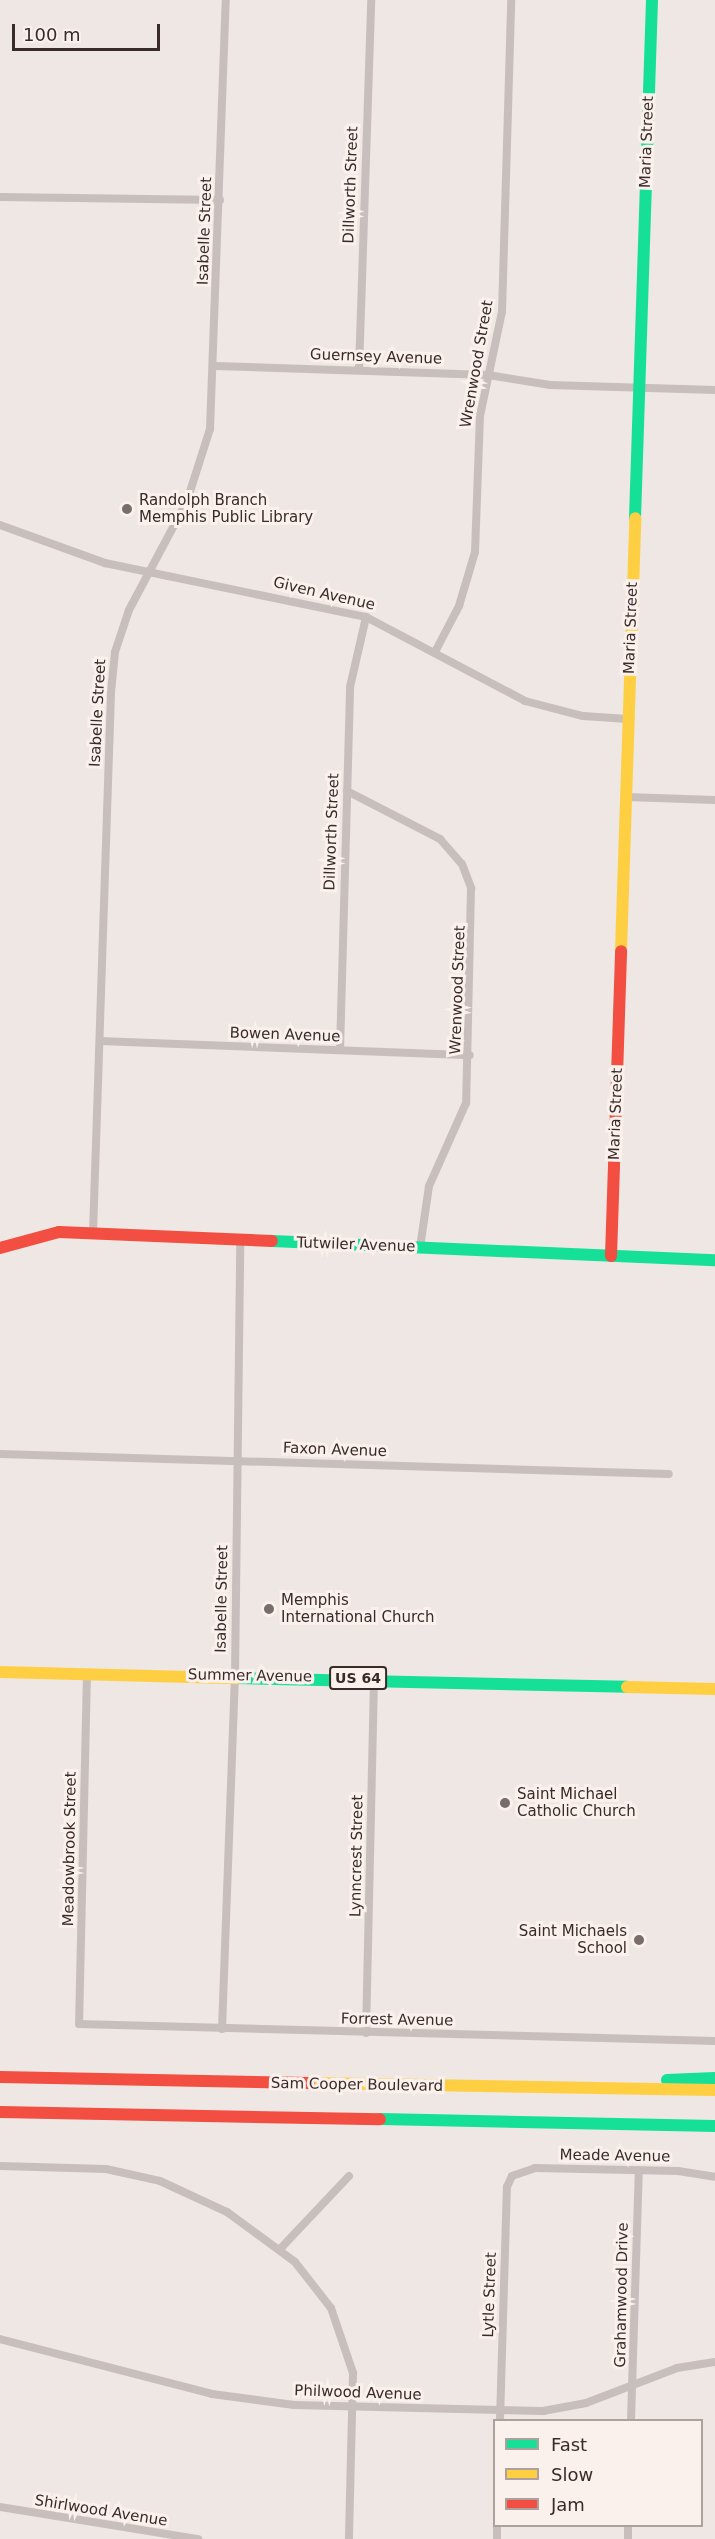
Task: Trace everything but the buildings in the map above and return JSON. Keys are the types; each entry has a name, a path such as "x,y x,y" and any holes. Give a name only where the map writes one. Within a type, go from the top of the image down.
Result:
{"main road":[{"name":"Maria Street","path":"611,1256 652,0"},
{"name":"Tutwiler Avenue","path":"0,1248 39,1234 93,1233 715,1260"},
{"name":"Summer Avenue","path":"0,1672 374,1679 715,1689"},
{"name":"Sam Cooper Boulevard","path":"0,2077 715,2090"},
{"path":"418,2086 715,2078"},
{"path":"0,2112 715,2126"},
{"path":"684,2125 715,2132"}],"street":[{"name":"Isabelle Street","path":"93,1233 111,692 121,631 146,571 197,476 210,429 215,366 226,0"},
{"name":"Dillworth Street","path":"359,370 371,0"},
{"name":"Wrenwood Street","path":"435,652 461,600 475,552 479,427 502,312 511,0"},
{"path":"0,196 220,200"},
{"name":"Guernsey Avenue","path":"215,366 488,375 544,384 715,390"},
{"name":"Given Avenue","path":"0,525 105,563 366,617 525,701 583,716 628,719"},
{"name":"Dillworth Street","path":"340,1050 351,670 366,617"},
{"name":"Wrenwood Street","path":"347,791 440,839 465,870 474,913 470,1055 466,1103 429,1185 420,1248"},
{"path":"626,797 715,800"},
{"name":"Bowen Avenue","path":"100,1041 470,1055"},
{"name":"Isabelle Street","path":"222,2030 235,1676 240,1240"},
{"name":"Faxon Avenue","path":"0,1455 669,1474"},
{"name":"Meadowbrook Street","path":"79,2024 87,1674"},
{"name":"Lynncrest Street","path":"366,2033 374,1679"},
{"name":"Forrest Avenue","path":"79,2024 222,2030 715,2041"},
{"path":"0,2166 106,2169 160,2181 214,2204 281,2248 334,2315 352,2365 355,2407 349,2539"},
{"name":"Meade Avenue","path":"516,2173 535,2168 639,2169 715,2177"},
{"name":"Grahamwood Drive","path":"631,2419 639,2169"},
{"name":"Lytle Street","path":"500,2416 507,2187 516,2173"},
{"path":"281,2248 350,2176"},
{"name":"Philwood Avenue","path":"0,2339 229,2398 500,2416 574,2406 715,2361"},
{"name":"Shirlwood Avenue","path":"0,2507 198,2539"}],"traffic: fast":[{"path":"635,518 652,0"},
{"path":"272,1241 715,1260"},
{"path":"237,1678 627,1687"},
{"path":"667,2080 715,2078"},
{"path":"380,2119 715,2126"}],"traffic: slow":[{"path":"621,951 635,518"},
{"path":"0,1672 237,1678"},
{"path":"627,1687 715,1689"},
{"path":"309,2083 715,2090"}],"traffic: jam":[{"path":"611,1256 621,951"},
{"path":"0,1248 59,1232 272,1241"},
{"path":"0,2077 309,2083"},
{"path":"0,2112 380,2119"}],"place":[{"name":"Randolph Branch Memphis Public Library","path":"127,509"},
{"name":"Memphis International Church","path":"269,1609"},
{"name":"Saint Michael Catholic Church","path":"505,1803"},
{"name":"Saint Michaels School","path":"639,1940"}]}
